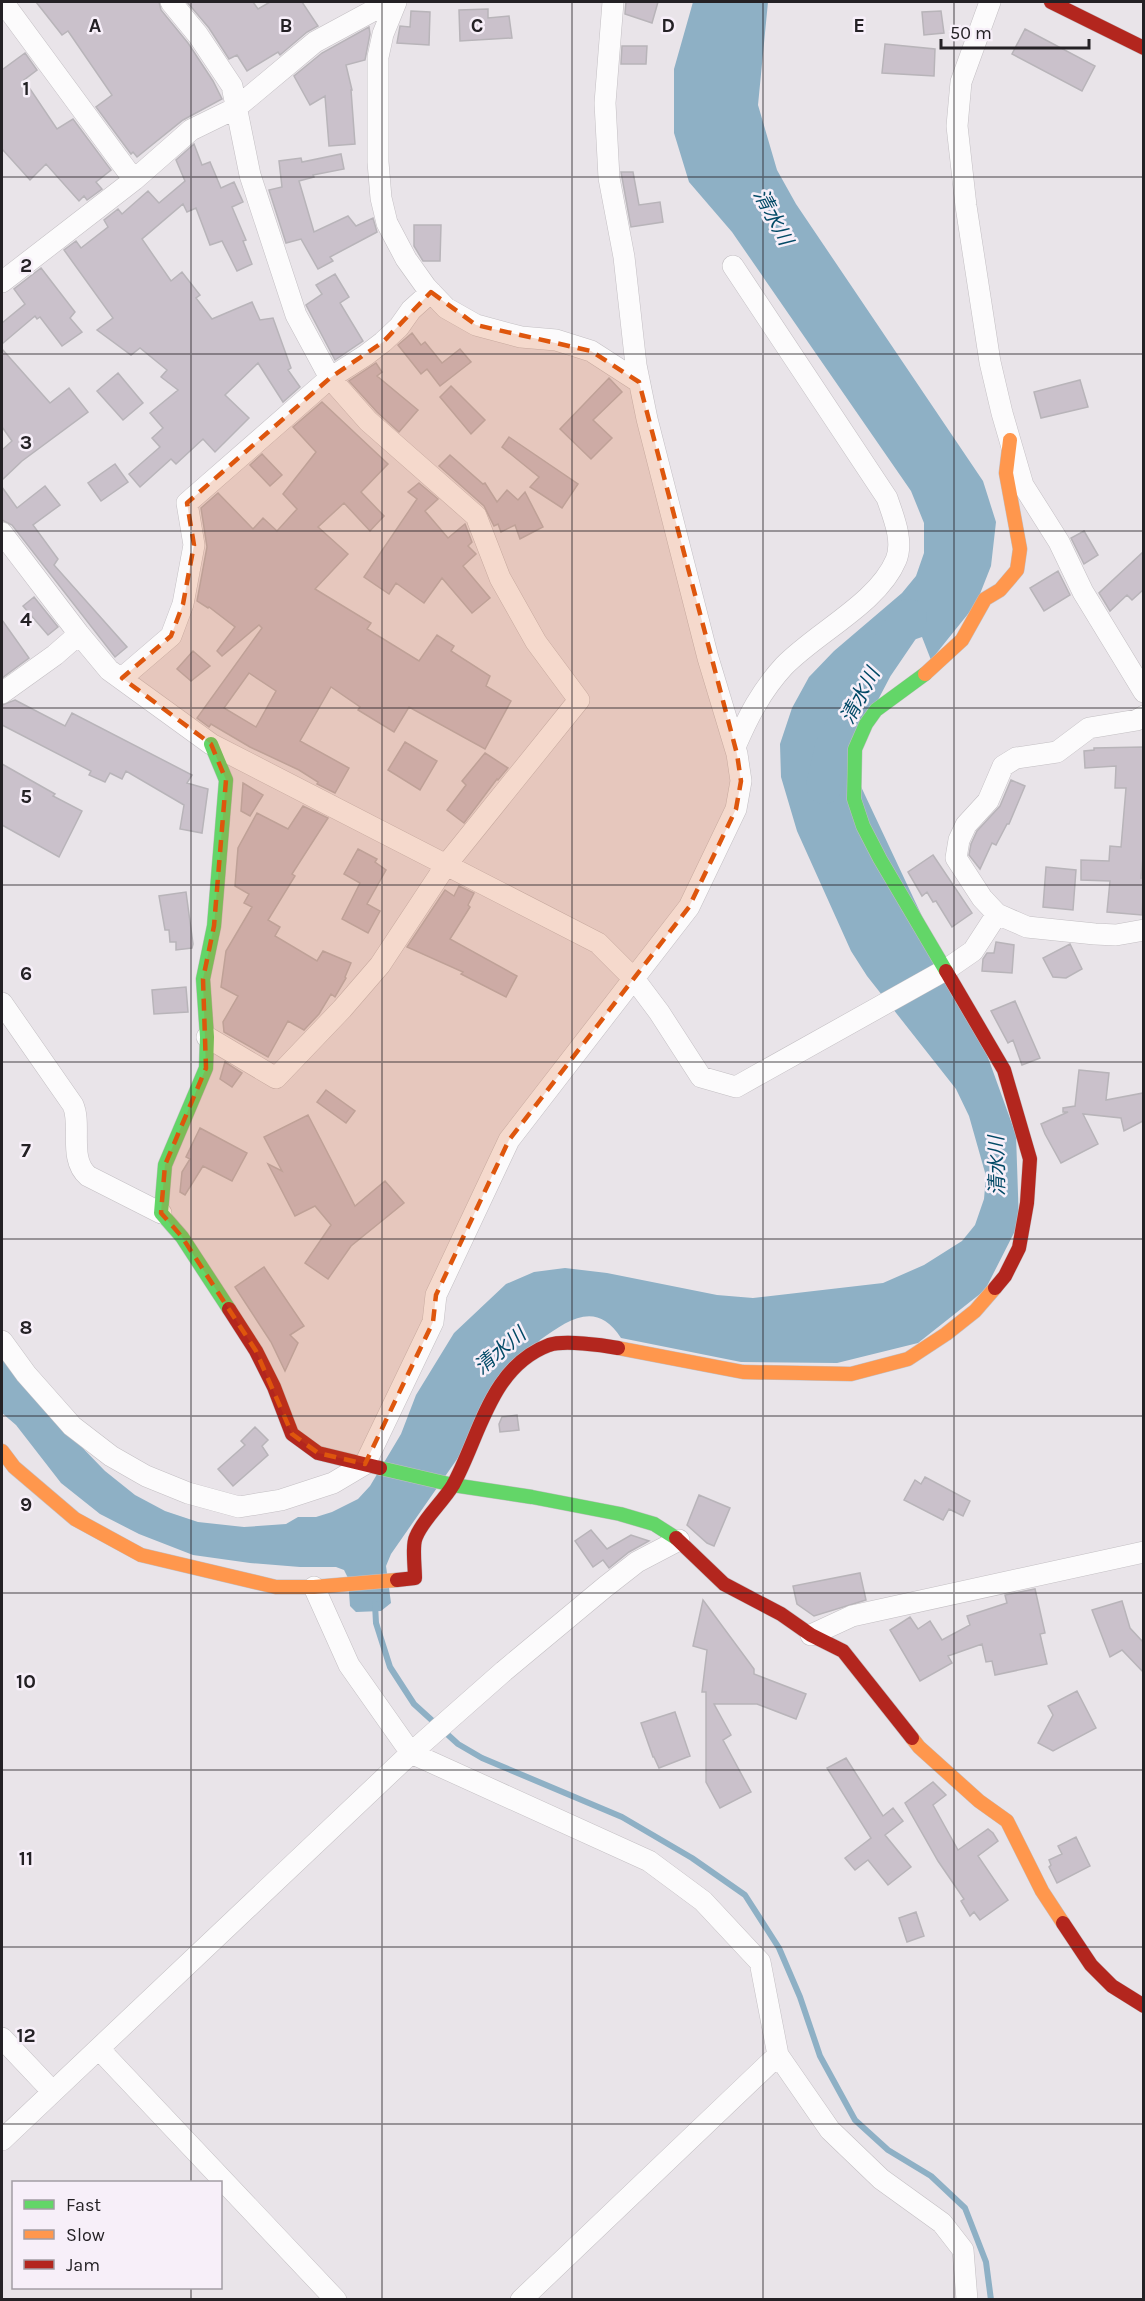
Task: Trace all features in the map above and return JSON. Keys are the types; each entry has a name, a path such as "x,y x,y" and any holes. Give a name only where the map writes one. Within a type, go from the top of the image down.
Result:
{"main road":[{"path":"1051,2 1143,48"},
{"path":"6,1466 75,1519 141,1555 276,1587 314,1587 415,1578 415,1538 453,1485 492,1397 509,1374 531,1355 551,1344 595,1344 743,1372 851,1374 908,1359 946,1334 975,1311 1005,1276 1019,1248 1027,1203 1029,1159 1004,1070 863,826 854,799 855,749 866,724 876,710 937,665 962,640 985,599 1000,590 1017,570 1020,549 1006,473 1010,440"},
{"path":"211,744 226,780 214,926 203,979 207,1037 206,1068 165,1165 161,1213 182,1237 256,1351 274,1387 292,1434 318,1453 453,1485 620,1514 654,1524 679,1540 724,1584 781,1614 811,1635 843,1651 919,1747 979,1801 1007,1821 1042,1891 1091,1965 1112,1986 1143,2006"}],"street":[{"path":"3,2 134,180"},
{"path":"171,2 198,35 232,86 250,175 296,315 330,378 368,421 476,516 500,578 536,642 579,700 446,865 380,965 342,1009 276,1078 207,1037"},
{"path":"2,282 134,180 191,130 236,108 315,42 389,2"},
{"path":"396,2 383,34 378,57 376,123 381,198 387,223 406,259 446,308 476,325 521,337 556,340 591,351 639,381"},
{"path":"2,1341 26,1374 72,1426 111,1456 146,1476 188,1493 239,1507 281,1500 333,1484 365,1464 433,1322 436,1295 509,1140 689,908 736,809 741,782 735,747 708,658 636,365 624,257 609,178 605,103 613,2"},
{"path":"990,2 961,82 957,126 966,206 990,362 1023,485 1059,542 1083,592 1143,692"},
{"path":"733,266 887,498 898,534 897,559 878,589 819,635 784,667 752,708 735,747"},
{"path":"122,678 171,636 183,604 194,545 187,503 330,378 366,356 383,342 399,327 411,310 431,292"},
{"path":"2,533 109,670 211,744 598,943 634,980 659,1012 701,1077 736,1087 946,969 973,951 997,914"},
{"path":"2,693 55,655 79,634"},
{"path":"1143,716 1137,720 1089,728 1057,752 1016,758 1003,766 988,801 966,825 959,840 956,858 982,898 997,914 1027,927 1116,935 1143,930"},
{"path":"2,1003 74,1105 76,1142 82,1170 88,1176 161,1213"},
{"path":"2,2140 417,1748 629,1568 679,1540"},
{"path":"811,1635 852,1616 1143,1552"},
{"path":"314,1587 349,1665 417,1748 649,1861 703,1901 760,1962 778,2055 830,2130 882,2179 942,2223 963,2250 967,2300"},
{"path":"2,2038 52,2091"},
{"path":"99,2049 336,2300"},
{"path":"521,2300 778,2055"}],"highlighted area":[{"path":"431,292 476,325 591,351 639,382 737,754 741,781 736,809 689,907 509,1140 436,1295 433,1322 365,1464 318,1453 292,1434 256,1351 182,1237 161,1213 165,1165 206,1068 203,979 214,926 226,780 211,744 122,678 171,636 183,604 194,545 187,503 330,378 383,342"}],"water":[{"path":"693,2 768,2 758,105 777,170 796,204 983,481 996,522 991,566 976,604 931,660 922,637 893,649 867,667 847,691 840,705 835,730 838,762 848,759 986,1052 1016,1135 1019,1223 985,1290 918,1343 837,1363 741,1362 621,1338 612,1326 592,1316 572,1320 562,1325 540,1340 391,1554 386,1566 391,1603 381,1611 356,1612 350,1606 348,1578 344,1570 336,1567 250,1563 193,1555 139,1534 100,1514 61,1483 16,1425 2,1413 2,1353 43,1407 105,1471 135,1495 165,1511 198,1522 244,1527 286,1524 298,1517 316,1517 332,1512 358,1499 370,1486 401,1434 416,1395 454,1333 506,1284 534,1272 565,1268 607,1273 717,1295 753,1298 883,1283 924,1265 962,1241 975,1225 984,1199 986,1176 969,1116 956,1089 867,976 851,951 797,831 781,777 780,744 792,708 809,677 834,651 902,593 916,576 924,553 924,523 911,491 732,232 689,182 674,133 674,69"}],"building":[{"path":"36,2 159,2 161,10 188,43 222,99 183,120 137,157 133,152 131,154 96,107 112,95 68,31 62,35"},
{"path":"187,2 253,2 258,9 270,2 302,2 318,26 307,32 280,55 278,52 247,71 237,55 229,59 209,28"},
{"path":"626,2 658,2 652,23 625,14"},
{"path":"488,9 488,18 509,16 512,38 460,41 459,10"},
{"path":"411,11 430,12 429,45 397,43 400,26 410,27"},
{"path":"941,11 944,33 924,35 922,12"},
{"path":"369,27 370,34 365,60 346,65 352,90 355,144 329,146 325,96 310,105 294,76 322,53"},
{"path":"1025,29 1095,66 1082,91 1012,54"},
{"path":"885,44 935,49 934,76 882,73"},
{"path":"622,46 647,46 646,64 621,64"},
{"path":"25,53 37,70 24,80 57,129 73,119 111,170 96,182 102,189 87,200 84,196 79,201 46,164 30,180 2,149 2,70"},
{"path":"194,144 202,165 210,162 221,188 234,182 243,202 232,207 246,240 243,241 252,264 237,271 222,241 210,245 196,208 187,212 183,204 142,239 171,281 182,272 200,295 196,298 212,319 252,302 260,320 273,318 291,368 288,370 300,387 283,402 258,363 225,395 249,418 215,452 203,439 176,464 171,459 140,487 129,474 160,447 152,438 163,428 150,413 178,390 161,377 167,370 140,348 131,355 97,330 113,318 64,250 76,241 81,248 108,227 104,220 118,209 122,214 148,191 159,203 185,181 176,160"},
{"path":"341,154 344,169 313,175 314,177 299,181 314,232 348,216 356,226 373,218 377,232 330,257 333,261 318,269 301,239 286,243 269,190 282,187 279,161 301,158 302,162"},
{"path":"621,172 633,172 639,205 660,202 663,222 631,227"},
{"path":"414,225 441,225 440,261 423,261 414,246"},
{"path":"41,268 75,312 70,318 82,332 62,346 40,317 37,319 35,316 2,344 2,323 25,304 14,289"},
{"path":"335,274 349,297 340,303 363,341 335,360 306,305 322,294 316,285"},
{"path":"412,333 421,345 425,342 442,363 460,349 471,362 440,386 427,369 421,374 398,345"},
{"path":"2,349 50,403 69,388 88,412 22,461 2,480 2,450 12,441 2,427"},
{"path":"376,363 382,372 377,376 418,410 399,432 349,381"},
{"path":"118,373 143,403 123,420 97,391"},
{"path":"609,378 622,392 593,420 612,438 591,459 560,429"},
{"path":"1080,380 1088,407 1041,418 1034,392"},
{"path":"451,386 485,420 471,434 440,397"},
{"path":"322,402 388,464 361,492 384,516 370,531 344,503 318,527 348,554 315,589 371,623 367,629 419,661 437,635 454,646 451,651 490,676 486,686 511,701 485,749 409,707 394,732 358,710 360,707 331,687 300,741 349,768 335,793 317,784 318,782 299,770 250,747 211,724 209,727 197,718 262,628 259,625 222,656 217,651 235,627 209,607 197,601 207,547 201,508 218,493 253,529 263,518 277,531 297,509 283,494 316,452 293,427","holes":["249,673 276,691 256,727 224,708"]},
{"path":"509,437 578,484 562,508 530,487 539,477 502,447"},
{"path":"262,454 282,475 270,486 250,465"},
{"path":"450,455 483,484 485,483 497,502 507,490 518,500 525,492 543,527 520,539 515,525 501,532 498,524 494,526 484,506 439,466"},
{"path":"115,464 128,482 101,501 88,483"},
{"path":"419,483 438,499 425,511 448,538 465,524 472,542 468,546 476,554 463,566 490,598 472,613 442,578 424,603 396,583 389,594 364,577 417,499 408,492"},
{"path":"45,486 60,505 33,525 58,559 54,565 127,647 115,657 12,525 2,520 2,487 17,508"},
{"path":"1084,531 1098,555 1084,564 1071,538"},
{"path":"1143,552 1143,590 1132,600 1127,595 1110,611 1099,593"},
{"path":"1058,571 1070,595 1044,611 1030,588"},
{"path":"34,597 58,627 48,635 23,606"},
{"path":"2,620 29,658 2,678"},
{"path":"193,651 210,666 191,681 177,669"},
{"path":"15,700 65,726 72,713 192,775 187,783 208,789 202,833 180,829 184,805 126,771 122,779 110,773 105,782 89,775 91,771 2,725 2,705"},
{"path":"405,742 437,761 420,790 388,770"},
{"path":"1143,747 1142,915 1107,912 1110,881 1081,880 1081,860 1109,861 1110,846 1121,847 1126,788 1115,788 1116,766 1085,768 1084,751 1094,750 1094,748"},
{"path":"485,753 508,768 464,823 447,810 466,785 462,781"},
{"path":"2,764 82,811 59,857 2,825"},
{"path":"1011,780 1025,786 1009,824 996,845 992,843 980,869 969,855 971,844 977,831 1000,806"},
{"path":"243,783 263,795 250,816 241,811"},
{"path":"303,806 328,818 292,874 295,876 268,920 280,927 275,936 317,961 323,951 351,963 346,978 335,997 331,994 319,1014 304,1030 288,1021 268,1057 224,1032 223,1022 238,996 221,987 226,951 252,907 244,903 249,894 235,886 238,848 257,813 288,829"},
{"path":"358,849 377,859 375,862 386,870 367,904 380,911 368,933 342,919 360,883 344,874"},
{"path":"933,855 972,913 952,927 936,901 933,902 927,892 922,896 908,872"},
{"path":"1046,867 1076,870 1073,910 1043,907"},
{"path":"459,886 474,893 468,905 470,907 450,939 517,976 506,997 461,974 463,972 407,947 445,890 454,896"},
{"path":"186,892 193,944 192,948 176,950 176,942 170,942 169,930 165,930 159,896"},
{"path":"996,942 1014,945 1012,973 982,971 983,959 987,953 994,953"},
{"path":"1070,944 1082,969 1066,978 1053,977 1043,958"},
{"path":"186,987 188,1012 154,1014 152,990"},
{"path":"1015,1001 1040,1058 1022,1065 1013,1040 1008,1043 991,1011"},
{"path":"225,1062 242,1073 232,1087 220,1079"},
{"path":"1079,1070 1109,1073 1106,1100 1143,1093 1143,1121 1124,1131 1121,1118 1083,1114 1098,1144 1061,1163 1041,1124 1068,1112 1063,1112 1063,1108 1075,1106"},
{"path":"326,1090 355,1111 346,1123 317,1102"},
{"path":"308,1115 355,1206 385,1181 404,1203 351,1246 328,1279 305,1263 331,1225 315,1206 295,1216 268,1164 282,1171 264,1137"},
{"path":"200,1128 247,1153 232,1181 203,1166 185,1195 180,1192 182,1172 190,1159 186,1157"},
{"path":"264,1267 304,1326 290,1335 298,1343 285,1371 271,1342 235,1287"},
{"path":"517,1415 519,1430 500,1432 499,1424 502,1417"},
{"path":"255,1427 268,1440 262,1446 268,1455 233,1486 218,1469 245,1445 241,1441"},
{"path":"925,1477 970,1501 963,1516 949,1509 943,1520 904,1500 915,1480 921,1484"},
{"path":"699,1495 730,1508 714,1546 707,1543 687,1525"},
{"path":"591,1530 607,1549 631,1535 649,1541 629,1552 609,1568 603,1560 593,1567 575,1541"},
{"path":"860,1573 866,1600 814,1616 797,1604 793,1586"},
{"path":"1035,1589 1045,1633 1040,1634 1047,1664 995,1675 992,1661 986,1662 982,1644 948,1656 952,1663 920,1681 890,1630 910,1617 918,1629 930,1621 942,1640 970,1625 967,1616 1007,1603 1005,1595"},
{"path":"703,1600 754,1669 754,1674 806,1694 796,1719 757,1704 714,1704 731,1735 723,1740 751,1792 720,1808 706,1782 706,1692 702,1692 707,1650 693,1646"},
{"path":"1122,1601 1130,1628 1143,1642 1143,1672 1122,1650 1110,1657 1092,1610"},
{"path":"1077,1691 1096,1728 1053,1751 1038,1743 1053,1715 1048,1706"},
{"path":"675,1712 690,1756 659,1768 641,1723"},
{"path":"846,1758 883,1816 893,1808 903,1821 885,1835 911,1867 888,1885 868,1860 855,1870 845,1858 871,1838 827,1768"},
{"path":"933,1782 946,1795 933,1805 958,1850 988,1829 998,1841 978,1856 1008,1900 980,1920 974,1912 970,1916 961,1901 964,1899 938,1861 905,1803"},
{"path":"1076,1837 1090,1866 1057,1883 1049,1867 1051,1865 1049,1860 1062,1854 1058,1846"},
{"path":"916,1912 924,1936 907,1942 899,1918"}],"waterway":[{"name":"清水川","path":"824,786 833,747 875,667 909,617"},
{"path":"375,1604 376,1623 390,1667 414,1704 458,1744 482,1758 622,1817 692,1858 745,1895 779,1948 800,1997 820,2056 855,2120 888,2150 931,2176 965,2208 986,2262 991,2300"}],"traffic: fast":[{"path":"925,674 876,710 866,724 855,749 854,799 863,826 880,859 946,971"},
{"path":"211,744 226,780 214,926 203,979 207,1037 206,1068 165,1165 161,1213 182,1237 229,1309"},
{"path":"380,1468 453,1485 620,1514 654,1524 676,1538"}],"traffic: slow":[{"path":"925,674 962,640 985,599 1000,590 1017,570 1020,549 1006,473 1010,440"},
{"path":"618,1348 743,1372 851,1374 908,1359 946,1334 975,1311 995,1288"},
{"path":"2,1451 14,1467 75,1519 141,1555 276,1587 314,1587 397,1580"},
{"path":"912,1738 979,1801 1007,1821 1042,1891 1063,1923"}],"traffic: jam":[{"path":"1051,2 1144,48"},
{"path":"946,971 1004,1070 1030,1159 1027,1203 1019,1248 1005,1276 995,1288"},
{"path":"229,1309 256,1351 274,1387 292,1434 318,1453 380,1468"},
{"path":"397,1580 415,1578 416,1537 423,1524 453,1485 489,1405 513,1369 529,1355 549,1345 564,1343 618,1348"},
{"path":"676,1538 724,1584 781,1614 811,1635 843,1651 912,1738"},
{"path":"1063,1923 1091,1965 1112,1986 1144,2006"}]}
